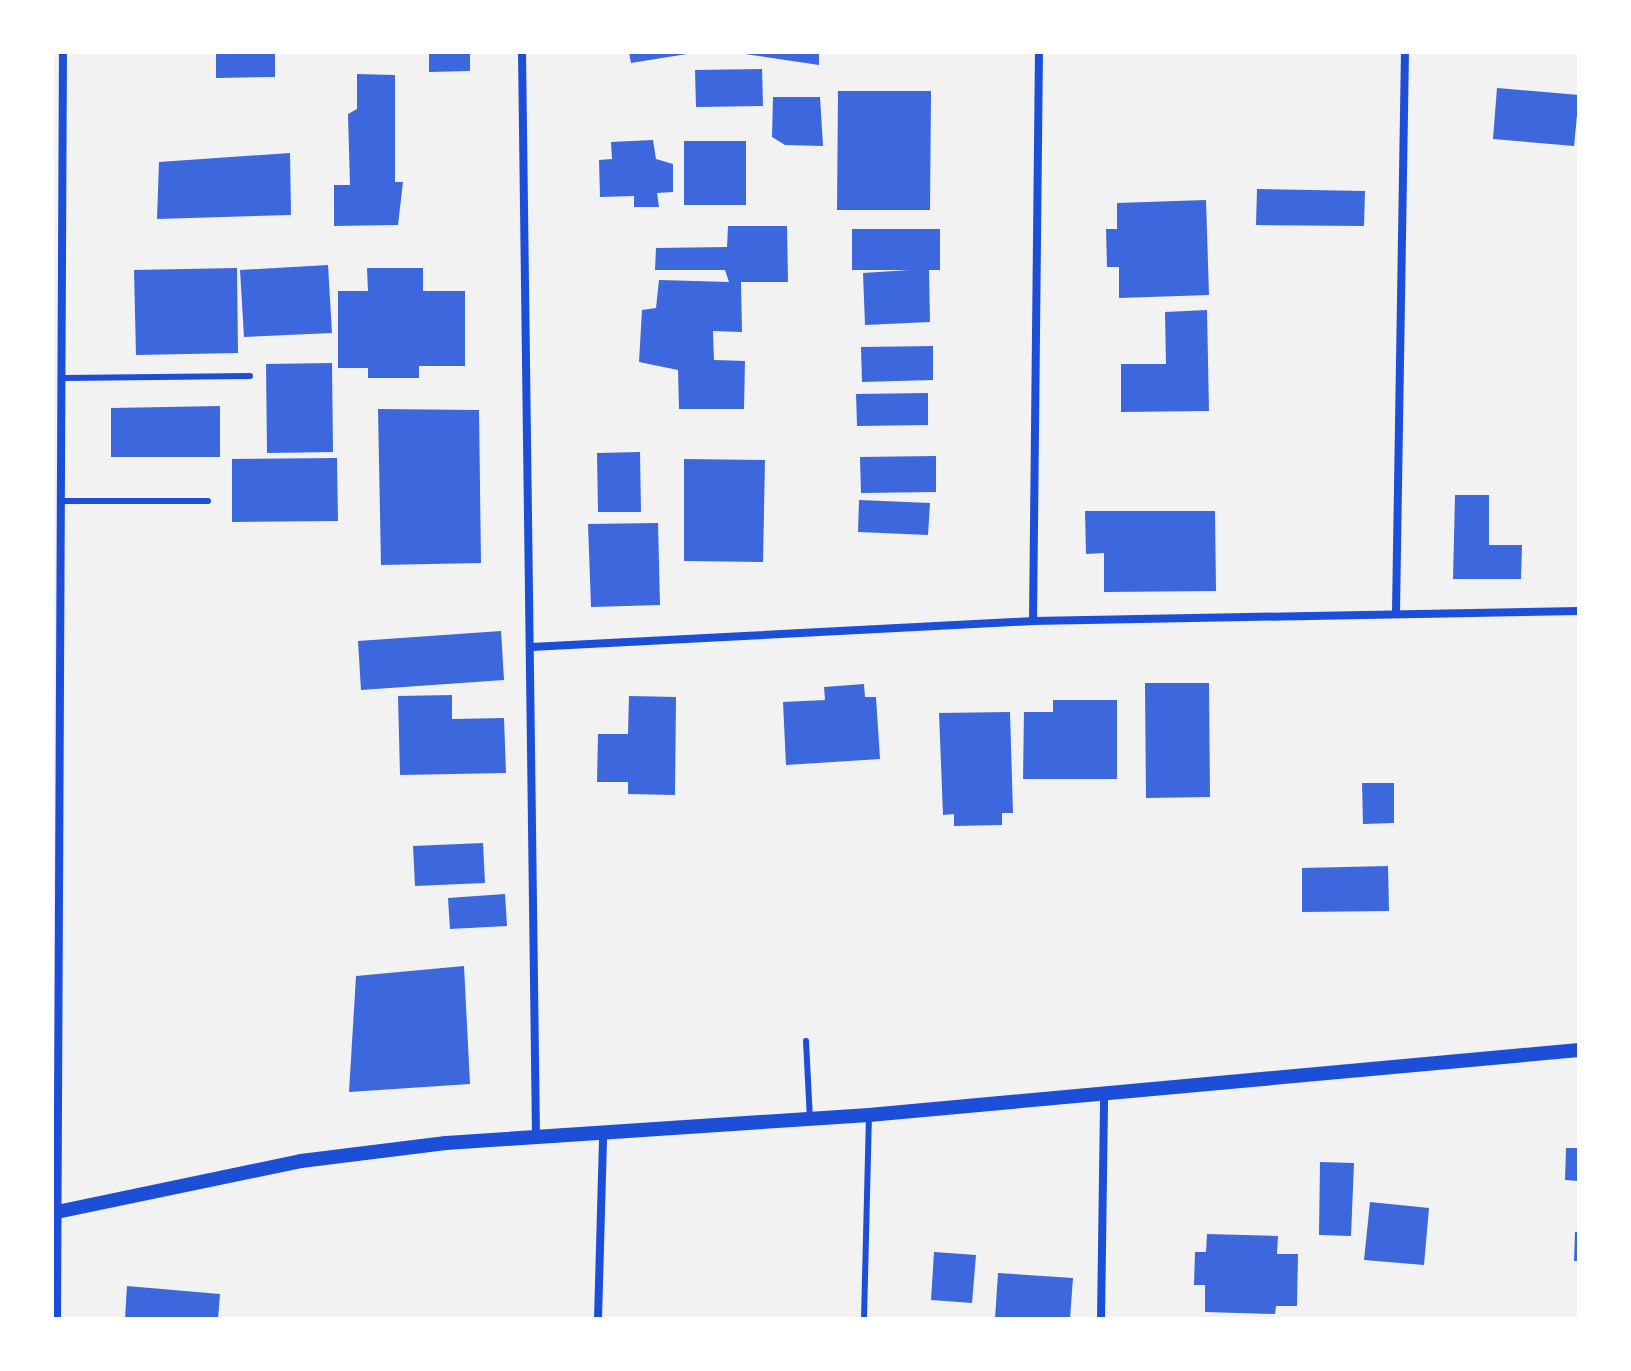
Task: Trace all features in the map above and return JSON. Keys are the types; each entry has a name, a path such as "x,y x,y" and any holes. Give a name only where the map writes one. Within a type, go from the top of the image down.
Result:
{"street":[{"path":"57,1319 64,501 63,52"},
{"path":"522,52 536,1138"},
{"path":"1033,621 1039,52"},
{"path":"1396,611 1405,52"},
{"path":"531,647 1033,621 1396,611 1579,611"},
{"path":"56,1212 301,1161 536,1138 603,1137 869,1115 1104,1090 1579,1050"},
{"path":"1101,1319 1104,1090"},
{"path":"598,1319 603,1137"}],"lane":[{"path":"64,378 250,376"},
{"path":"64,501 208,501"},
{"path":"806,1041 810,1119"},
{"path":"864,1319 869,1115"}],"building":[{"path":"216,52 275,52 275,77 216,78"},
{"path":"429,52 470,52 470,71 429,72"},
{"path":"629,52 687,52 687,54 631,63"},
{"path":"819,52 819,65 745,54"},
{"path":"762,69 763,106 696,107 695,70"},
{"path":"357,74 395,75 395,182 403,182 398,225 334,226 334,185 350,185 348,114 357,109"},
{"path":"1497,88 1579,95 1574,146 1493,139"},
{"path":"838,91 931,91 930,210 837,210"},
{"path":"773,97 820,97 823,146 785,145 772,137"},
{"path":"653,140 656,159 673,164 673,192 657,193 659,207 634,207 634,196 600,197 599,160 612,159 611,142"},
{"path":"684,141 746,141 746,205 684,205"},
{"path":"290,153 291,215 157,219 159,162"},
{"path":"1257,189 1365,191 1364,226 1256,225"},
{"path":"1206,200 1209,295 1119,298 1119,267 1107,267 1106,229 1117,229 1117,203"},
{"path":"728,226 787,226 788,282 741,282 742,332 713,331 714,360 745,361 744,409 679,409 678,370 639,362 642,310 656,308 659,280 729,282 725,270 655,270 656,248 727,247"},
{"path":"852,229 940,229 940,270 929,270 930,322 865,325 863,273 909,270 852,270"},
{"path":"328,265 332,333 244,337 240,270"},
{"path":"237,268 238,353 136,355 134,270"},
{"path":"367,268 423,268 423,291 465,291 465,366 419,366 419,378 368,378 368,368 338,368 338,291 368,291"},
{"path":"1207,310 1209,411 1121,412 1121,364 1166,364 1165,312"},
{"path":"933,346 933,380 862,382 861,347"},
{"path":"332,363 333,452 267,453 266,364"},
{"path":"928,393 928,425 857,426 856,394"},
{"path":"220,406 220,457 111,457 111,408"},
{"path":"378,409 479,410 481,563 381,565"},
{"path":"640,452 641,512 598,512 597,453"},
{"path":"936,456 936,492 861,493 860,457"},
{"path":"337,458 338,521 232,522 232,459"},
{"path":"684,459 765,460 763,562 684,561"},
{"path":"1455,495 1489,495 1489,545 1522,545 1521,579 1453,579"},
{"path":"859,500 930,503 928,535 858,532"},
{"path":"1085,511 1215,511 1216,591 1104,592 1104,553 1086,554"},
{"path":"658,523 660,605 591,607 588,524"},
{"path":"501,631 504,680 361,690 358,641"},
{"path":"1145,683 1209,683 1210,797 1146,798"},
{"path":"864,684 865,697 876,697 880,759 786,765 783,702 825,700 824,687"},
{"path":"452,695 452,719 504,718 506,773 400,775 398,696"},
{"path":"629,696 676,697 675,795 628,794 628,782 597,782 598,734 628,734"},
{"path":"1053,700 1117,700 1117,779 1023,779 1024,712 1053,712"},
{"path":"1010,712 1013,813 1002,813 1002,825 954,826 954,814 943,815 939,713"},
{"path":"1362,783 1394,783 1394,823 1363,824"},
{"path":"483,843 485,883 415,886 413,846"},
{"path":"1388,866 1389,911 1302,912 1302,868"},
{"path":"505,894 507,926 450,929 448,898"},
{"path":"464,966 470,1084 349,1092 356,976"},
{"path":"1566,1148 1579,1148 1579,1181 1565,1180"},
{"path":"1320,1162 1354,1163 1351,1236 1319,1235"},
{"path":"1370,1202 1429,1208 1424,1265 1364,1260"},
{"path":"1575,1232 1579,1232 1579,1261 1574,1261"},
{"path":"1207,1234 1278,1236 1277,1254 1298,1254 1297,1306 1276,1306 1275,1314 1205,1312 1205,1285 1194,1285 1195,1252 1206,1252"},
{"path":"934,1252 976,1255 972,1303 931,1300"},
{"path":"998,1273 1073,1278 1070,1319 995,1319"},
{"path":"127,1286 220,1294 218,1319 125,1319"}]}
